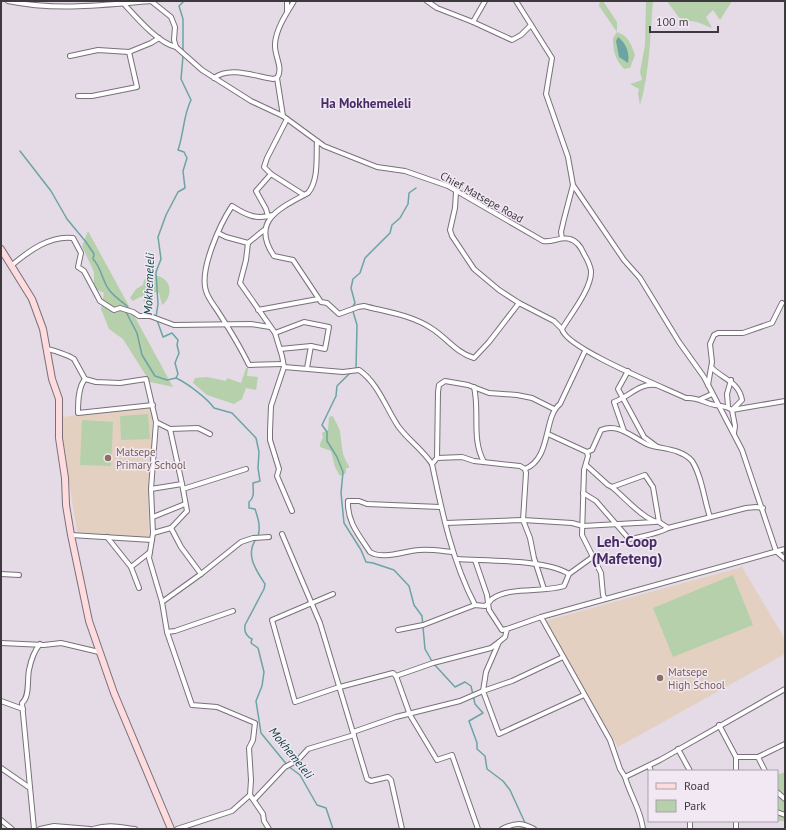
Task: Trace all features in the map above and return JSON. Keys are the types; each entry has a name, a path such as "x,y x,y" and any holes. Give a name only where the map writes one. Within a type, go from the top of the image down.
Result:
{"street":[{"path":"8,1 46,7 124,4 151,1 162,8 171,17 175,27 174,40 176,47"},
{"path":"287,1 287,11"},
{"path":"283,116 277,78 280,74 280,67 275,50 275,42 287,11 294,1"},
{"path":"426,1 443,11 473,22 512,40 531,25"},
{"path":"473,22 485,1"},
{"path":"516,1 552,58 546,94 568,157 573,185 624,260 640,278 719,404 730,429 734,433 763,508 776,551 785,559"},
{"name":"Chief Matsepe Road","path":"124,4 159,38 170,46 176,47 202,70 251,101 283,116 324,146 377,167 424,177 456,192 543,241 549,242 562,238 569,238 580,245 591,271 590,279 578,305 562,329"},
{"path":"70,56 98,50 129,52 152,43 159,38"},
{"path":"78,96 92,96 137,87 129,52"},
{"path":"214,78 220,73 228,72 273,79 277,78"},
{"path":"287,120 267,158 264,167 271,174 304,195"},
{"path":"317,141 316,172 312,189 273,215 254,217 248,216 232,206 223,219 212,247 204,286 208,297 240,347 249,365 283,365 343,372 359,370 369,379 399,427 424,452 432,464 440,507 446,523 453,552 457,559 462,577 475,605"},
{"path":"268,216 266,208 256,191 271,174"},
{"path":"562,238 561,232 573,185"},
{"path":"456,192 455,208 450,230 452,236 474,269 499,290 519,303 554,321 562,329 567,338 585,351 686,398 701,399 728,406 732,410 735,426 734,433"},
{"path":"273,215 264,230 248,243 246,260 240,283 275,332 280,348 283,365 271,406 270,440 279,469 277,476 292,511"},
{"path":"264,230 266,242 274,256 293,260 321,302 326,303 339,314 364,306 410,318 433,329 462,353 474,358 489,342 519,303"},
{"path":"218,233 226,237 248,243"},
{"path":"12,265 31,249 65,237 73,238 81,254 78,267 84,271 100,301 108,308 133,312 138,316 150,316 174,325 251,324 270,327"},
{"path":"1,249 32,299 43,329 52,378 59,399 59,438 65,478 70,535 89,621 99,652 138,754 171,829"},
{"path":"258,310 318,298"},
{"path":"708,386 712,368 710,344 714,335 718,333 743,334 772,323 782,303"},
{"path":"275,332 304,322 329,327 325,349 311,346 280,348"},
{"path":"308,368 311,346"},
{"path":"46,349 52,349 59,354 74,359 86,379 96,382 120,383 146,379 156,422 154,431 151,489 153,533 149,558 162,602 167,632 192,705 217,707 255,723 253,740 249,748 251,780 250,795 263,814 268,829"},
{"path":"437,458 462,457 484,462 520,466 525,469 531,467 537,460 548,434 554,409 560,404 585,351"},
{"path":"712,368 719,375 730,380 739,390 742,400 732,410"},
{"path":"628,371 618,389 644,437 656,446"},
{"path":"86,379 82,382 78,414 153,405"},
{"path":"728,406 727,394 730,380"},
{"path":"432,464 437,458 439,385 445,381 474,387 489,393 517,395 532,398 554,409"},
{"path":"624,431 614,402 624,399 637,388 650,384 658,385"},
{"path":"474,387 477,406 476,428 478,452 484,462"},
{"path":"701,399 712,394"},
{"path":"732,410 785,400"},
{"path":"156,422 170,429 198,428 210,434"},
{"path":"154,431 164,426"},
{"path":"548,434 586,452 592,450 601,430 608,428 631,433 649,444 682,454 692,463 710,517"},
{"path":"153,533 171,528 187,511 170,429"},
{"path":"586,452 588,456 584,470 582,535 586,546 594,556 601,573 603,595 605,599"},
{"path":"586,465 640,512 668,528"},
{"path":"151,489 182,486 246,469"},
{"path":"525,469 523,520 544,589"},
{"path":"612,487 645,475 652,487 657,522"},
{"path":"583,493 596,501 618,524 629,539 650,533 664,532 668,528 750,507 763,508"},
{"path":"440,507 367,504 359,501 348,501 351,525 373,554 389,554 420,550 453,552"},
{"path":"153,517 186,504"},
{"path":"446,523 523,520 572,523 583,526 657,522"},
{"path":"171,528 181,547 202,574"},
{"path":"282,534 320,623 369,781 385,777 388,777 391,780 402,829"},
{"path":"70,535 152,540"},
{"path":"107,537 131,567 139,588"},
{"path":"162,602 202,574 241,542 253,538 269,537"},
{"path":"475,560 487,595 489,610 502,630 541,617 785,549"},
{"path":"131,567 150,552"},
{"path":"398,630 423,625 475,605 485,606 492,599 500,596 516,592 564,586 568,580 569,574 594,556"},
{"path":"457,559 537,565 561,569 569,574"},
{"path":"1,574 20,575"},
{"path":"332,594 272,620 296,702 394,672 410,714 437,760 452,755 478,829"},
{"path":"167,632 176,631 233,611"},
{"path":"541,617 610,740 620,769 625,776 633,800 640,812 643,829"},
{"path":"396,676 433,663 492,648 504,637 507,629"},
{"path":"1,643 40,644 61,642 99,652"},
{"path":"499,642 486,672 483,691 499,734 584,695"},
{"path":"34,829 22,703 27,690 29,669 36,650 40,644"},
{"path":"254,800 285,767 298,760 308,749 354,734 396,717 460,701 512,681 563,657"},
{"path":"625,776 649,766 785,689"},
{"path":"1,700 23,710"},
{"path":"719,725 736,757 736,770"},
{"path":"736,757 758,757 785,744"},
{"path":"678,749 689,770"},
{"path":"758,757 764,770"},
{"path":"649,766 651,770"},
{"path":"1,768 30,788"},
{"path":"177,829 232,811 250,795"},
{"path":"1,820 12,829"},
{"path":"502,829 512,824 520,823 534,829"},
{"path":"93,829 108,825 135,829"},
{"path":"40,829 54,826 90,829"}],"shaded area":[{"path":"618,37 627,48 628,63 619,57 616,41"},
{"name":"Matsepe Primary School","path":"152,407 152,442 148,493 149,538 77,532 62,436 62,417"},
{"name":"Matsepe High School","path":"742,567 785,639 785,654 618,747 545,621"}],"green space":[{"path":"600,1 603,1 617,22 617,32 599,6"},
{"path":"646,1 653,1 648,67 640,105 638,94 639,89 630,84 642,80 640,72 645,45"},
{"path":"667,1 732,1 720,20 713,10 706,17 712,28 697,22 680,19"},
{"path":"617,32 627,38 634,51 635,55 630,68 624,69 618,62 615,55 613,38"},
{"path":"88,231 173,387 150,382 123,339 109,329 101,309 104,293 94,288 94,272 82,246"},
{"path":"154,271 155,275 163,278 169,285 169,296 165,303 162,305 159,293 153,292 150,298 151,304 143,301 146,296 140,297 133,301 130,298 136,289 143,285 144,280"},
{"path":"246,368 248,368 247,376 258,377 256,390 246,388 242,399 234,404 207,395 193,383 195,378 207,377 226,381 227,378 241,383"},
{"path":"148,414 150,439 121,440 120,416"},
{"path":"333,416 339,429 343,454 349,466 349,468 346,468 346,473 340,476 335,467 331,451 320,447 323,437 322,433 328,430 329,417"},
{"path":"82,420 113,422 111,466 80,465"},
{"path":"733,575 753,625 673,657 653,608"},
{"path":"785,772 785,821 778,821 778,775"}],"waterway":[{"name":"Mokhemeleli","path":"183,52 183,19 179,6 184,1"},
{"name":"Mokhemeleli","path":"156,317 158,304 156,272 161,259 158,237 166,215 178,192 185,188 183,171 187,158 184,152 178,150 186,112 191,100 181,79 183,56"},
{"path":"20,151 51,191 67,219 94,254 93,259 107,287 127,306 127,308"},
{"path":"354,370 356,368 357,325 352,308 355,303 351,288 353,279 360,273 365,258 390,233 392,225 400,218 408,204 409,193 416,188"},
{"path":"126,312 137,333 142,355 155,376 167,380 176,378"},
{"name":"Mokhemeleli","path":"157,320 163,337 172,333 178,340 177,345 179,353 175,363 178,374 176,378 186,383 207,400 214,408 232,413 256,438 259,452 258,468 260,481 253,483 253,496 249,502 249,508 255,509 256,512 259,526 258,536"},
{"path":"351,372 337,386 336,396 322,425 327,432 327,441 337,457 343,472 341,493 344,523 361,550 366,562 394,570 409,586 414,605 422,616 425,649 433,663 455,687 465,682 471,686 475,704 483,713 469,721 477,743 477,749 485,756 487,769 503,781 510,790 526,825"},
{"name":"Mokhemeleli","path":"256,539 253,545 252,557 255,568 265,584 264,589 245,625 245,631 252,639 251,643 258,648 264,672 262,686 256,701 261,733 288,766 300,775 317,805 326,808 333,829"}],"place":[{"name":"Matsepe Primary School","path":"108,458"},
{"name":"Matsepe High School","path":"660,678"}],"district":[{"name":"Ha Mokhemeleli","path":"366,103"},
{"name":"Leh-Coop (Mafeteng)","path":"627,550"}]}
